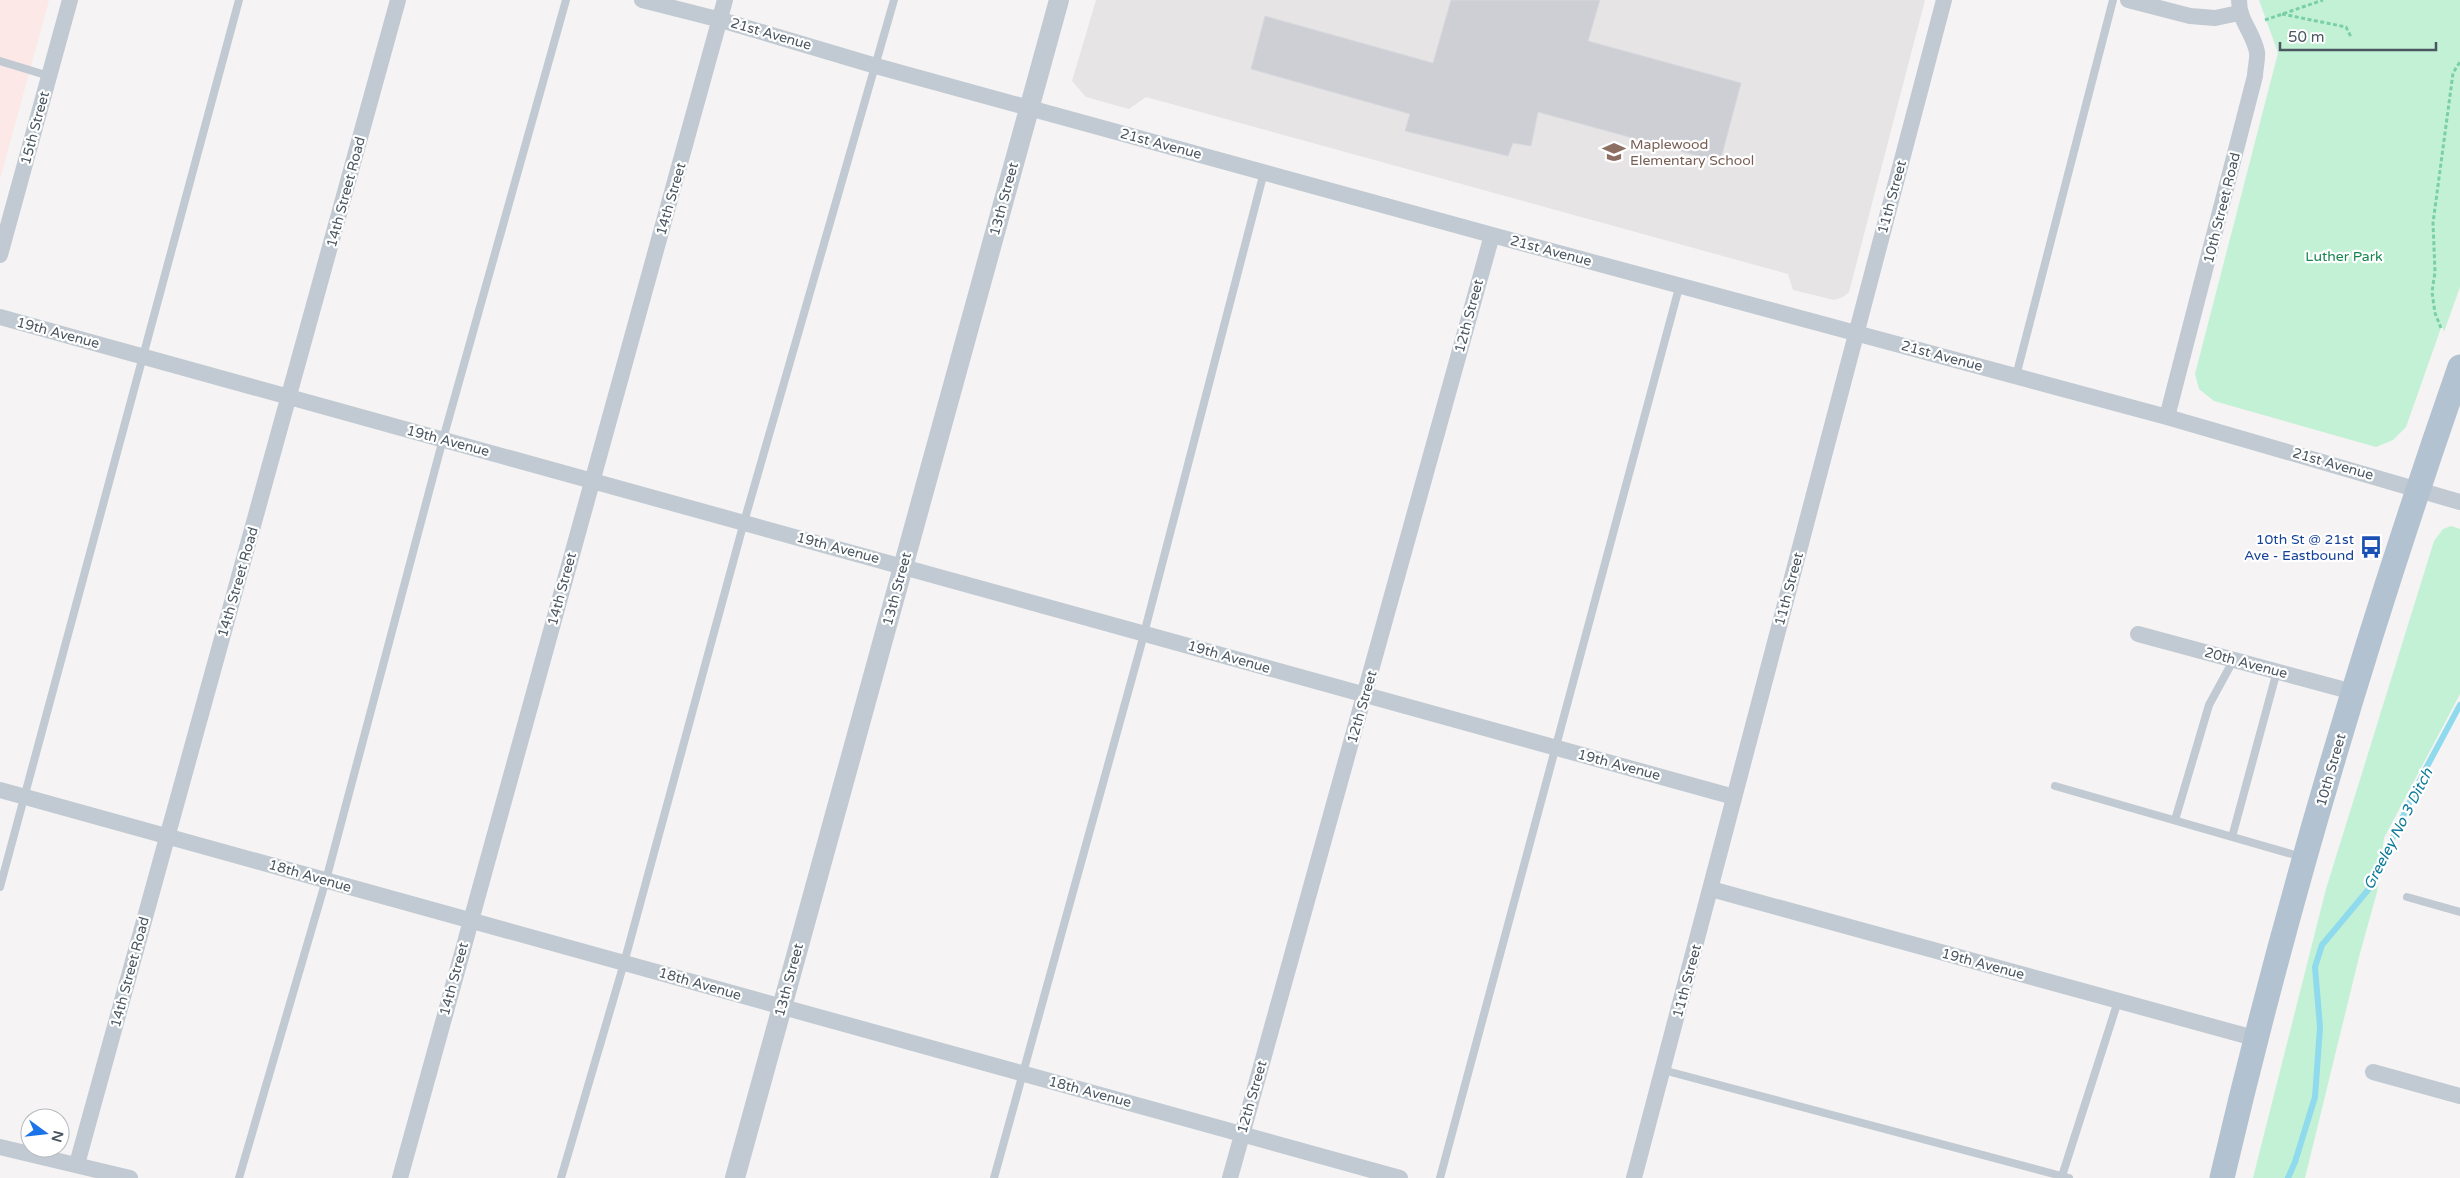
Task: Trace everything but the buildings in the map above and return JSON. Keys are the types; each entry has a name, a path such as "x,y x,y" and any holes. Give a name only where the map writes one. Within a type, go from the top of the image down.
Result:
{"main road":[{"name":"10th Street","path":"2222,1178 2254,1038 2353,692 2417,489 2460,367"}],"street":[{"name":"15th Street","path":"0,255 70,0"},
{"name":"14th Street Road","path":"77,1164 398,0"},
{"name":"21st Avenue","path":"642,0 721,20 876,66 1492,235 1680,284 2167,417 2460,502"},
{"name":"14th Street","path":"400,1178 726,0"},
{"name":"13th Street","path":"734,1178 1058,0"},
{"name":"11th Street","path":"1634,1178 1944,0"},
{"path":"2128,0 2190,16 2215,18 2239,7"},
{"name":"10th Street Road","path":"2167,417 2255,76 2257,54 2239,7"},
{"name":"12th Street","path":"1230,1178 1492,235"},
{"name":"19th Avenue","path":"0,317 1734,797"},
{"name":"20th Avenue","path":"2138,634 2353,692"},
{"name":"18th Avenue","path":"0,790 1400,1178"},
{"name":"19th Avenue","path":"1711,889 2254,1038"},
{"path":"2372,1072 2460,1096"},
{"path":"0,1147 130,1178"}],"lane":[{"path":"0,888 239,0"},
{"path":"239,1178 326,880 443,439 566,0"},
{"path":"561,1178 624,963 744,522 894,0"},
{"path":"2016,376 2113,0"},
{"path":"0,60 50,76"},
{"path":"994,1178 1144,634 1264,172"},
{"path":"1440,1178 1557,748 1680,284"},
{"path":"2175,820 2209,705 2234,659"},
{"path":"2232,837 2277,671"},
{"path":"2055,786 2306,858"},
{"path":"2407,897 2460,912"},
{"path":"1663,1070 2066,1177 2118,1001"}],"path":[{"path":"2265,20 2324,0"},
{"path":"2282,14 2340,25 2346,27 2351,37"},
{"path":"2441,328 2435,313 2432,292 2435,272 2433,223 2453,73 2460,62"}],"shaded area":[{"path":"0,0 49,0 0,179"},
{"name":"Maplewood Elementary School","path":"1096,0 1925,0 1849,292 1843,297 1834,300 1793,290 1788,274 1146,97 1129,109 1086,97 1072,81"}],"green space":[{"name":"Luther Park","path":"2259,0 2460,0 2460,287 2444,332 2442,325 2406,427 2393,440 2376,447 2214,401 2199,389 2195,374 2278,53"},
{"path":"2451,526 2460,529 2460,694 2384,838 2377,892 2359,957 2305,1178 2253,1178 2326,889 2434,541 2443,529"}],"waterway":[{"name":"Greeley No 3 Ditch","path":"2288,1178 2295,1162 2315,1097 2320,1027 2315,967 2322,945 2368,890 2424,772 2460,705"}],"place":[{"name":"Maplewood Elementary School","path":"1614,152"},
{"name":"10th St @ 21st Ave - Eastbound","path":"2371,547"}]}
